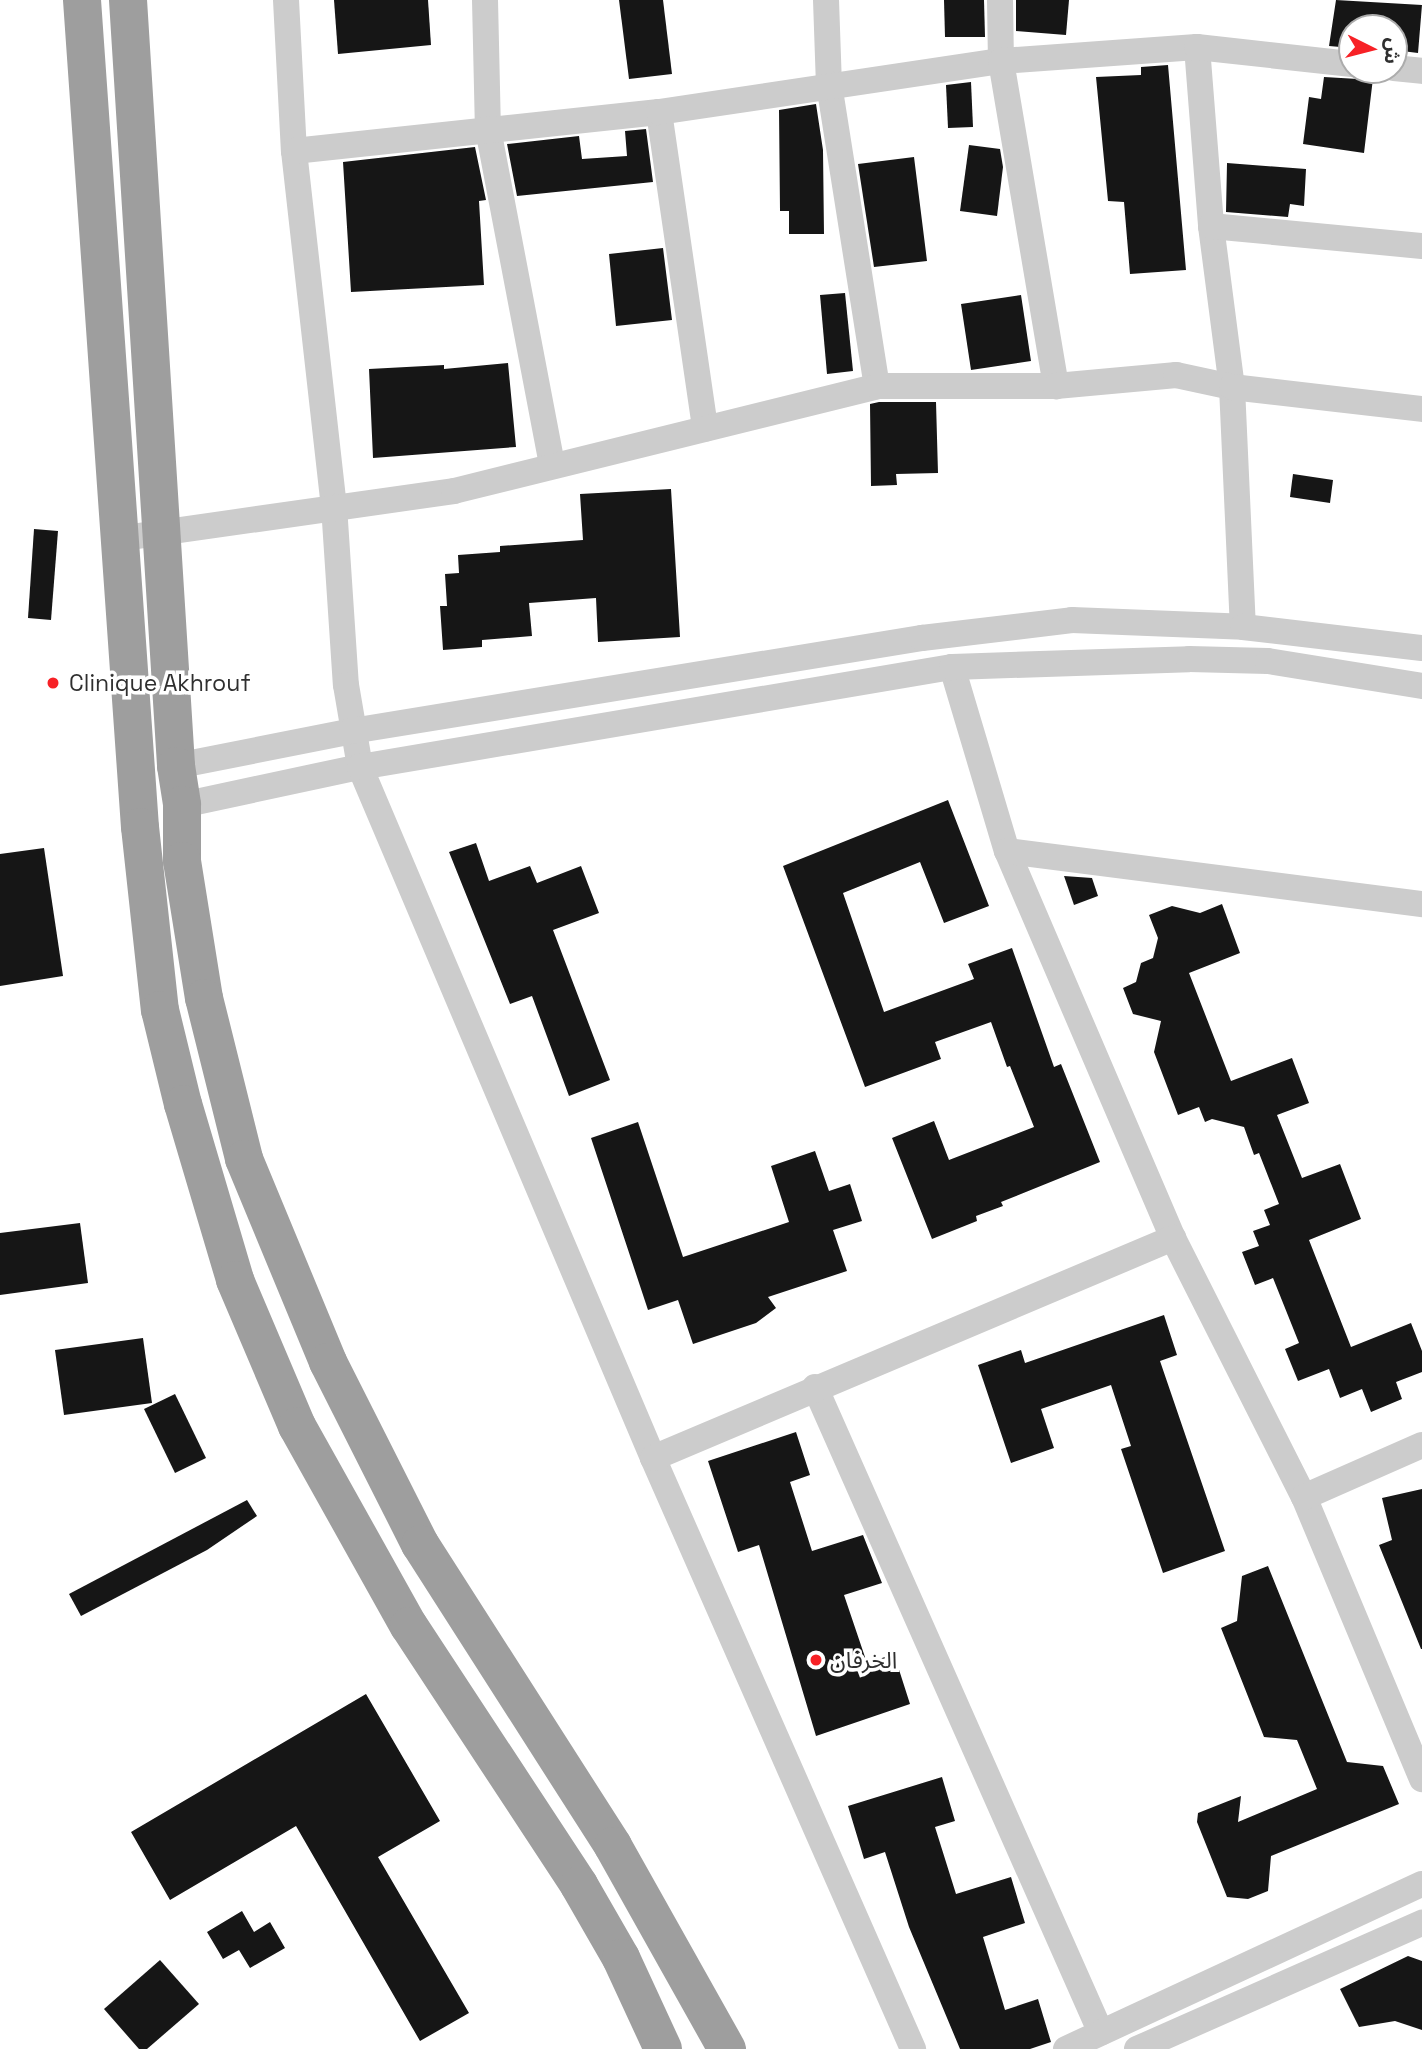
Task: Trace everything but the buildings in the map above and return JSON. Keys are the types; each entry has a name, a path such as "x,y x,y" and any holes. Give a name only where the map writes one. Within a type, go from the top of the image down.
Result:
{"highway":[{"path":"82,0 117,539 139,827 160,1010 183,1104 235,1280 297,1426 338,1506 408,1626 579,1885 621,1958 663,2049"},
{"path":"128,0 176,766 182,805 182,861 188,913 225,1086 244,1159 313,1327 420,1544 647,1902 727,2049"}],"street":[{"path":"286,0 294,151 334,506 352,730 360,767 653,1458 913,2049"},
{"path":"485,0 488,129 552,465"},
{"path":"825,0 829,84 877,386"},
{"path":"1000,0 1001,61 1056,386"},
{"path":"294,151 659,112 829,84 1001,61 1197,47 1338,62"},
{"path":"1197,47 1211,226 1232,387 1243,627"},
{"path":"659,112 705,429"},
{"path":"1211,226 1422,246"},
{"path":"117,539 163,535 334,506 454,491 877,386 1056,386 1176,375 1232,387 1422,409"},
{"path":"176,766 352,730 922,638 1072,620 1243,627 1422,648"},
{"path":"182,805 360,767 952,667 1268,661 1422,686"},
{"path":"952,667 1007,851 1173,1238 1304,1497 1422,1779"},
{"path":"1007,851 1422,904"},
{"path":"653,1458 815,1387 1173,1238"},
{"path":"815,1387 1101,2033"},
{"path":"1304,1497 1422,1446"},
{"path":"1066,2049 1422,1884"},
{"path":"1137,2049 1422,1923"}],"place":[{"name":"Clinique Akhrouf","path":"53,683"},
{"name":"الخرفان","path":"816,1660"}]}
